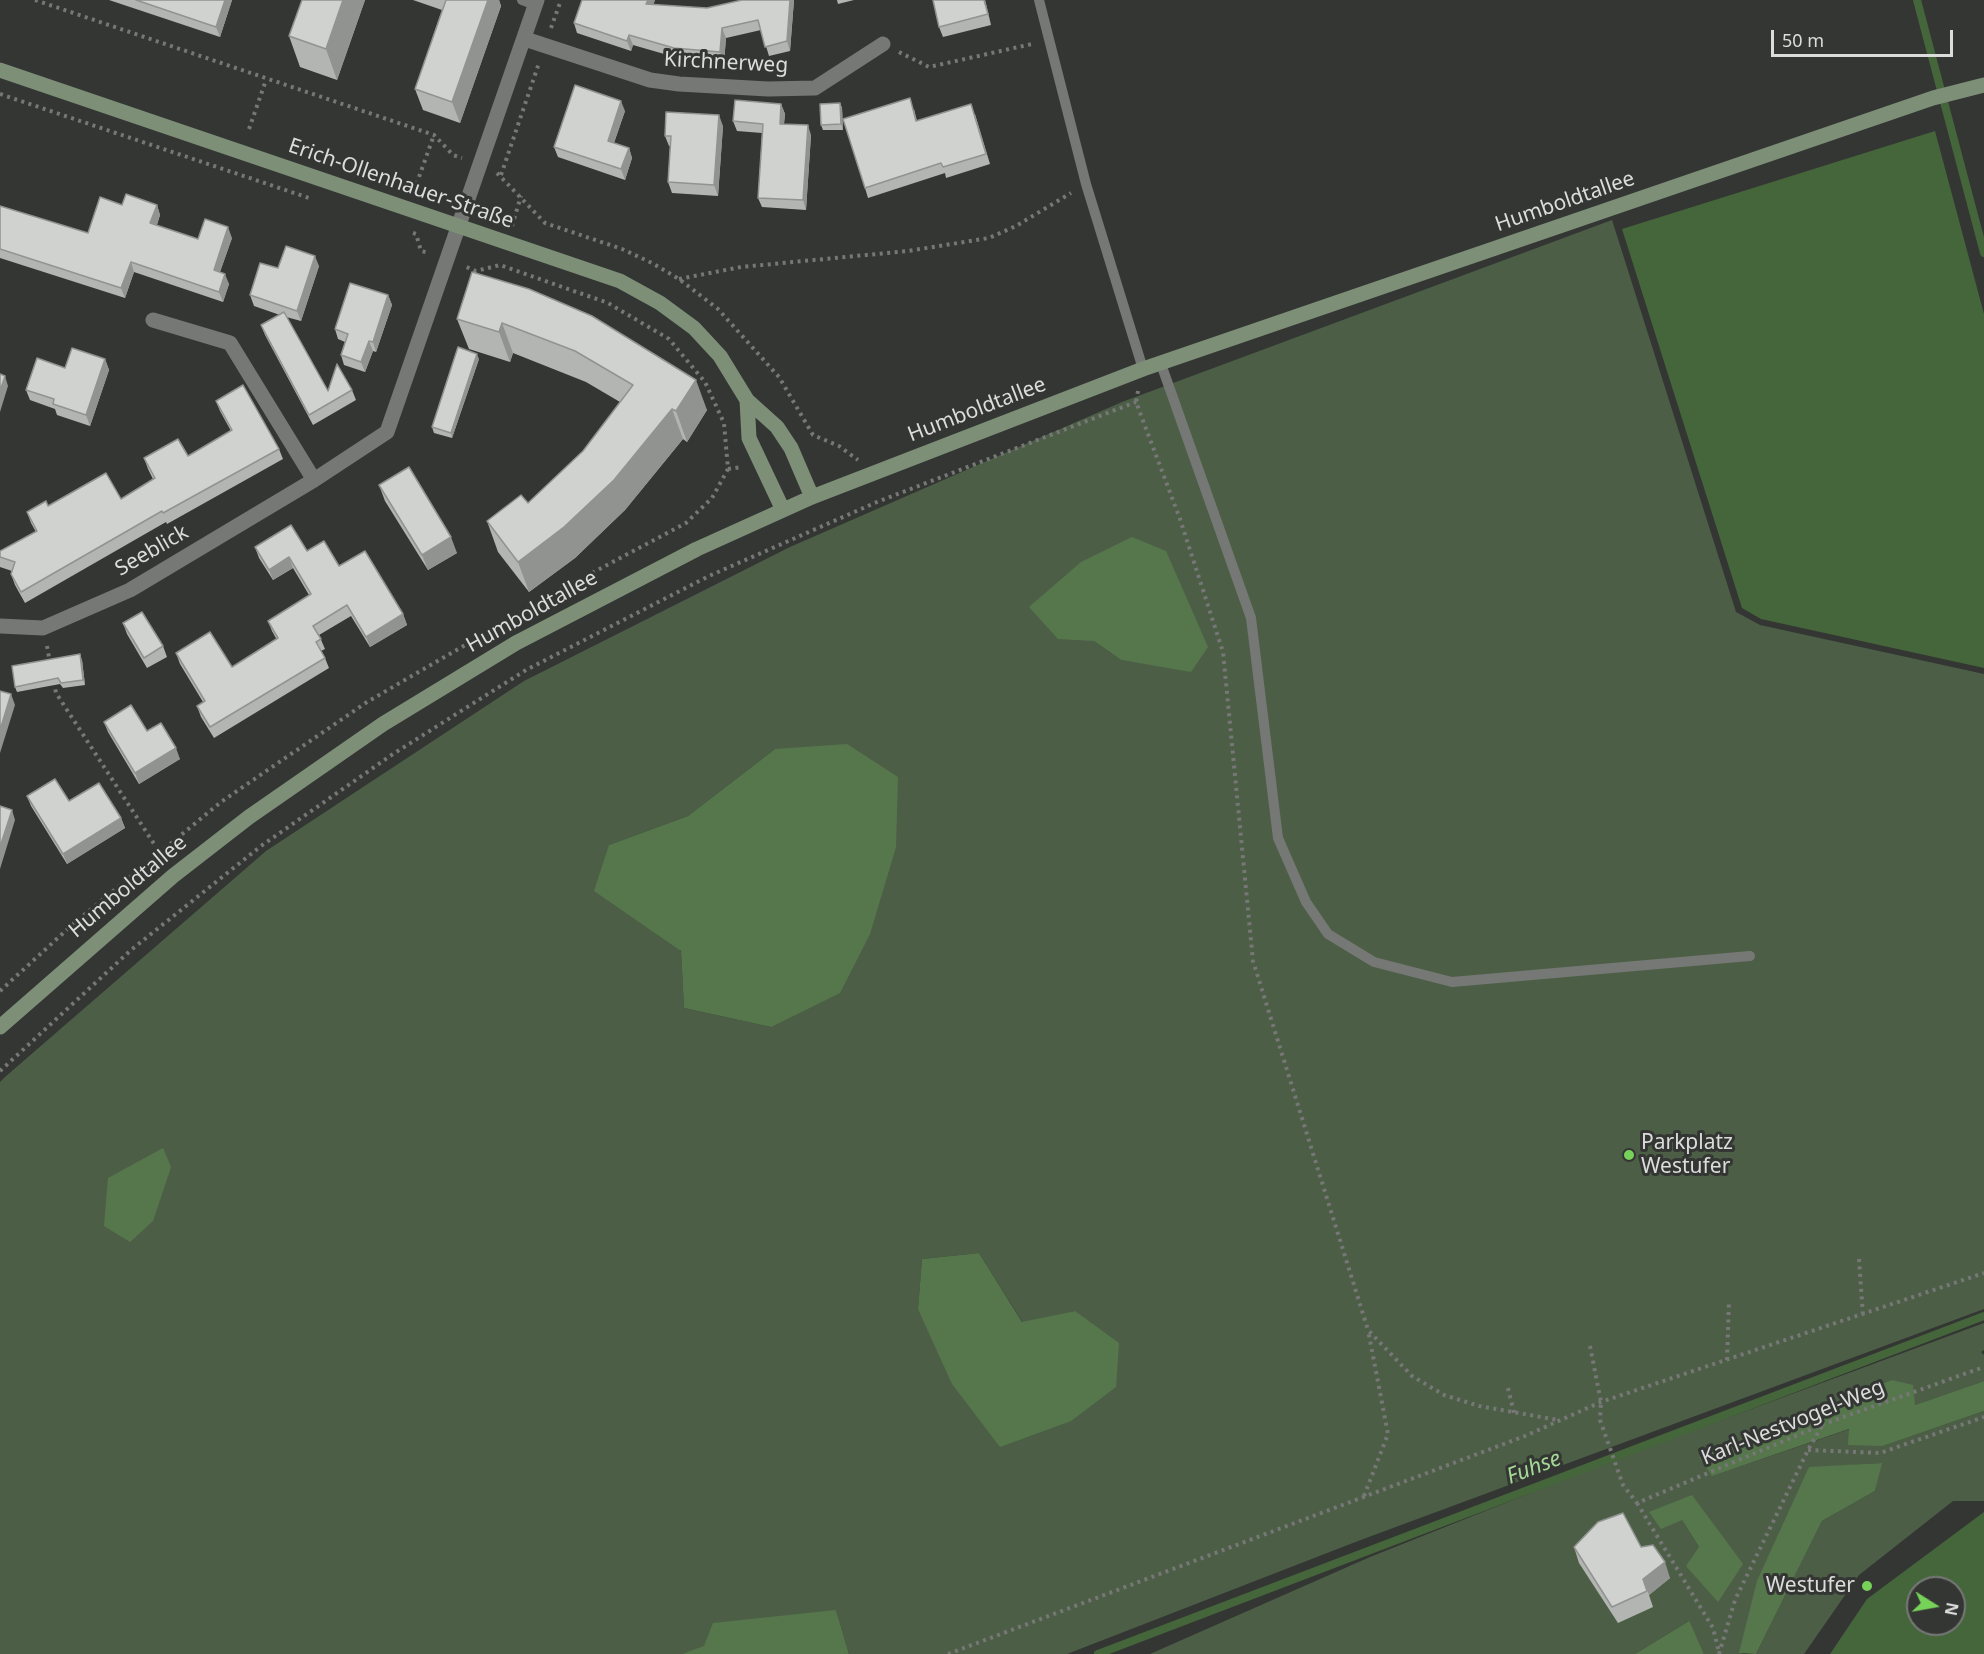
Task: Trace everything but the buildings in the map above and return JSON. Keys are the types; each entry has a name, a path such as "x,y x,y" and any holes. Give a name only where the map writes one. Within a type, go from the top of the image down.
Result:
{"street":[{"name":"Seeblick","path":"0,626 43,628 130,590 314,480 387,432 525,39 532,2"},
{"name":"Kirchnerweg","path":"525,39 650,80 768,89 816,88 883,44"},
{"name":"Erich-Ollenhauer-Straße","path":"0,70 620,281 660,303 694,328 720,356 747,400 777,427 791,448 813,497"},
{"name":"Humboldtallee","path":"0,1027 173,876 249,818 383,724 516,643 627,583 813,497 1143,369 1933,98 1979,86"},
{"path":"153,320 230,343 314,480"},
{"name":"Erich-Ollenhauer-Straße","path":"747,400 749,438 783,510"}],"lane":[{"path":"1039,0 1086,184 1143,369"},
{"path":"1161,364 1251,618 1278,838 1306,902 1328,934 1374,962 1452,982 1750,956"}],"path":[{"path":"36,0 266,80 434,135 453,155 481,165"},
{"path":"501,175 561,0"},
{"path":"883,44 928,67 1006,51 1050,38"},
{"path":"249,129 266,80"},
{"path":"0,94 324,203"},
{"path":"434,135 402,230 416,234 421,251 476,271 500,264 608,303 669,339 705,382 724,423 728,469"},
{"path":"679,279 741,267 826,260 989,238 1016,226 1086,184"},
{"path":"0,1071 131,950 261,846 393,754 526,670 709,576 835,520 1136,402 1180,519 1223,652 1253,961 1368,1329 1388,1434 1364,1496"},
{"path":"43,628 56,693 160,853"},
{"path":"1858,1259 1863,1316"},
{"path":"948,1654 1525,1436 1601,1402 1984,1274"},
{"path":"1727,1360 1729,1300"},
{"path":"1368,1329 1412,1376 1428,1385 1470,1404 1558,1420"},
{"path":"1590,1346 1601,1402 1599,1420 1623,1485 1637,1503 1713,1628 1719,1653"},
{"name":"Karl-Nestvogel-Weg","path":"1637,1503 1824,1424 1984,1366"},
{"path":"1508,1388 1514,1413"},
{"path":"1808,1450 1880,1453 1984,1417"},
{"path":"1719,1653 1735,1600 1808,1450 1824,1424"}],"shaded area":[{"path":"1935,131 1984,314 1984,668 1761,619 1742,608 1622,229"},
{"path":"1612,220 1736,612 1760,625 1984,674 1984,1309 1358,1541 1067,1654 849,1654 836,1610 682,1654 0,1654 0,1082 266,851 524,681 790,547 1122,402","holes":["1094,641 1192,671 1121,660","775,749 771,1027 684,1008 681,952 609,845 688,816","979,1253 1023,1323 1075,1311 1000,1446 918,1309 922,1259"]},
{"path":"1132,537 1166,551 1208,647 1191,672 1121,660 1094,641 1058,639 1029,607 1081,562"},
{"path":"847,744 898,777 896,847 870,934 840,993 771,1027 684,1008 681,951 594,891 609,845 688,816 775,749"},
{"path":"163,1148 171,1167 153,1221 130,1242 104,1226 108,1178"},
{"path":"979,1253 1022,1322 1075,1311 1119,1343 1116,1387 1071,1421 1000,1447 952,1384 918,1309 922,1259"},
{"path":"1984,1323 1984,1350 1981,1352 1984,1355 1984,1381 1712,1476 1850,1429 1883,1446 1984,1411 1984,1501 1953,1501 1859,1575 1804,1654 1756,1654 1822,1521 1875,1491 1881,1463 1809,1468 1740,1653 1744,1654 1704,1654 1689,1621 1635,1654 1150,1654 1370,1557 1608,1462","holes":["1682,1520 1743,1564 1699,1547"]},
{"path":"1892,1380 1913,1385 1915,1405 1984,1381 1984,1411 1883,1446 1848,1445 1849,1429 1712,1476 1699,1457"},
{"path":"1882,1463 1875,1491 1822,1521 1756,1654 1739,1653 1757,1581 1809,1467"},
{"path":"1692,1495 1743,1564 1718,1602 1686,1566 1699,1547 1682,1520 1661,1529 1649,1512"},
{"path":"1984,1512 1984,1654 1830,1654 1867,1599"},
{"path":"836,1610 849,1654 682,1654 704,1646 713,1623"},
{"path":"1689,1621 1704,1654 1635,1654"}],"waterway":[{"path":"1917,0 1984,253"},
{"name":"Fuhse","path":"1098,1654 1984,1316"}],"place":[{"name":"Parkplatz Westufer","path":"1629,1155"},
{"name":"Westufer","path":"1867,1586"}]}
